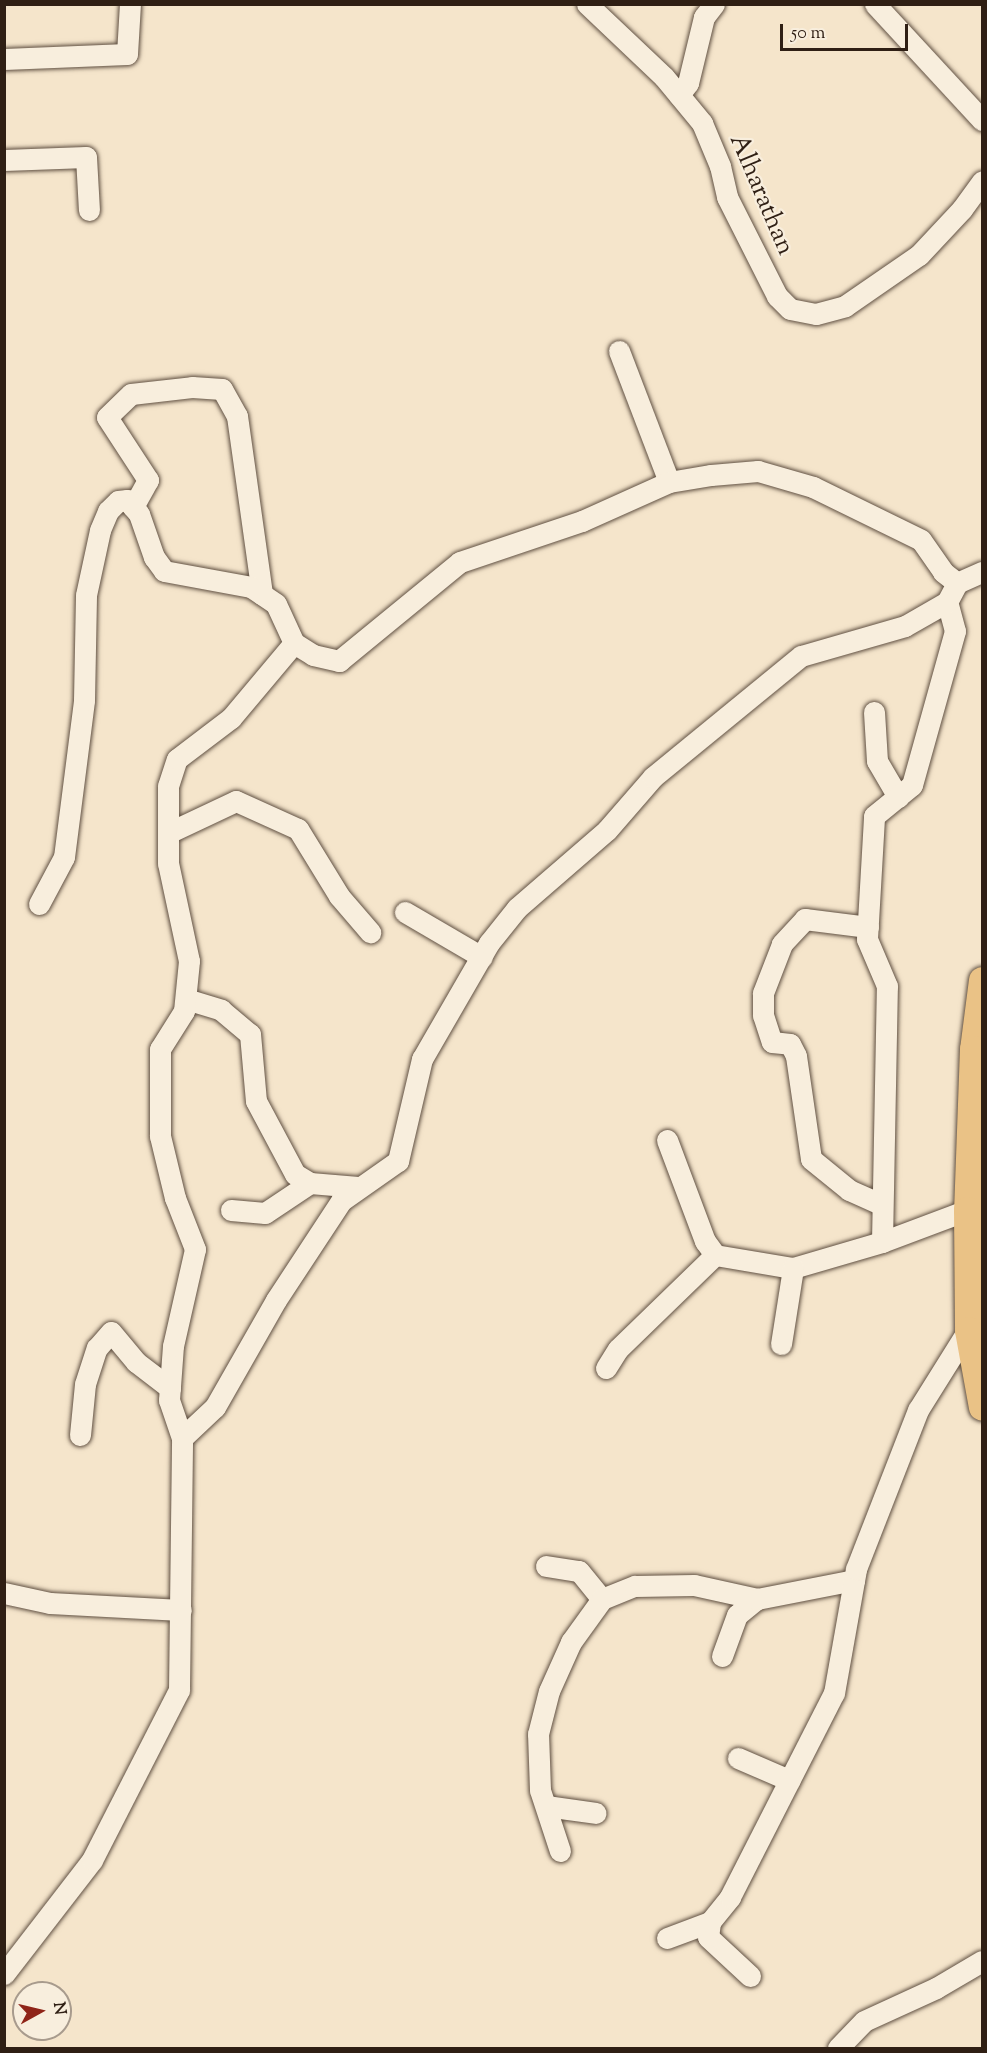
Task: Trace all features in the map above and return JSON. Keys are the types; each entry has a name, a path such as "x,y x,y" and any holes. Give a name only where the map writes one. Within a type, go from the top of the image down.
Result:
{"main road":[{"path":"982,980 966,1210 982,1407"}],"street":[{"path":"4,59 128,54 130,4"},
{"name":"Alharathan","path":"587,4 679,95 702,123 720,165 727,197 777,296 790,309 816,314 845,306 919,255 982,181"},
{"path":"679,95 688,82 704,17 714,4"},
{"path":"875,4 982,120"},
{"path":"4,160 86,157 89,210"},
{"path":"619,351 669,482"},
{"path":"133,507 148,480 107,417 131,394 192,387 222,389 237,416 262,594"},
{"path":"39,904 64,857 84,700 86,594 93,555 108,511 118,501 127,500 133,507 154,557 165,570 251,587 276,604 294,643 313,655 339,661 460,562 582,521 669,482 758,471 813,488 921,540 943,572 957,583"},
{"path":"182,1438 215,1407 276,1299 341,1201 398,1161 422,1059 482,957 517,908 607,830 653,777 801,656 905,626 946,602 957,583 982,572"},
{"path":"882,1242 888,986 867,939 874,816 912,785 955,631 946,602"},
{"path":"4,1974 92,1860 179,1690 182,1610 182,1438 169,1400 173,1346 195,1249 175,1198 160,1136 160,1049 184,1011 189,961 168,863 168,786 177,759 231,718 294,643"},
{"path":"874,712 877,761 898,797"},
{"path":"168,833 236,801 298,829 339,896 370,932"},
{"path":"405,912 482,957"},
{"path":"868,927 805,919 782,944 763,993 763,1015 772,1042 790,1044 796,1056 811,1159 849,1190 882,1205"},
{"path":"186,999 220,1010 250,1035 256,1101 295,1174 310,1183 358,1187"},
{"path":"668,1140 705,1241 715,1254 793,1268 882,1242 966,1210"},
{"path":"231,1210 265,1213 310,1183"},
{"path":"606,1368 618,1349 715,1254"},
{"path":"781,1344 793,1268"},
{"path":"667,1938 710,1922 730,1897 834,1693 854,1580 918,1410 975,1325"},
{"path":"80,1435 85,1384 97,1348 111,1332 136,1362 170,1388"},
{"path":"546,1566 579,1571 602,1599"},
{"path":"560,1851 540,1790 538,1734 549,1690 571,1642 602,1599 635,1586 694,1585 757,1599 854,1580"},
{"path":"4,1593 50,1603 182,1610"},
{"path":"722,1656 737,1615 757,1599"},
{"path":"738,1758 789,1780"},
{"path":"546,1806 596,1813"},
{"path":"710,1922 708,1937 750,1976"},
{"path":"838,2049 864,2021 936,1988 982,1961"}]}
